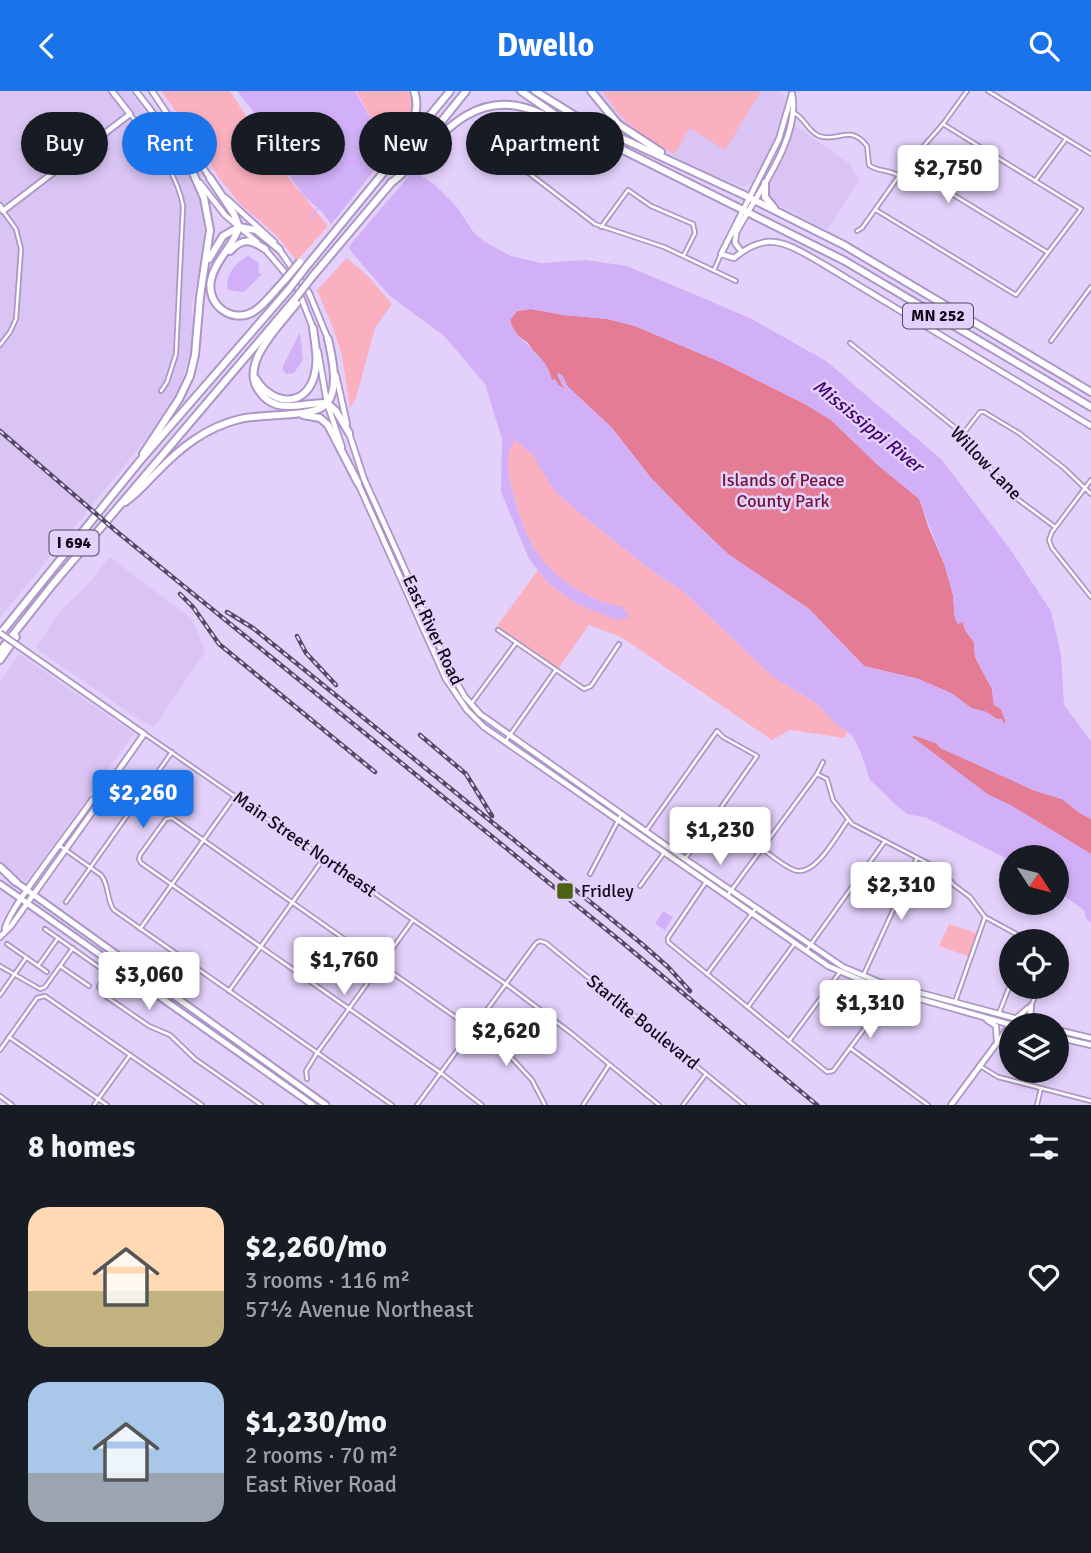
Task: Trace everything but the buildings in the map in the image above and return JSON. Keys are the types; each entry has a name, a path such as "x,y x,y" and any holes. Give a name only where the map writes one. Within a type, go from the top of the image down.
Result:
{"highway":[{"path":"414,91 417,112"},
{"name":"I 694","path":"431,112 450,91"},
{"name":"I 694","path":"450,112 466,91"},
{"path":"522,91 555,115 629,153"},
{"path":"535,91 582,120 696,172"},
{"path":"592,91 603,108 629,132 696,172"},
{"path":"452,125 463,116 484,107 506,105 530,109 629,153"},
{"name":"MN 252","path":"629,153 852,264 1091,407"},
{"name":"MN 252","path":"696,172 870,259 1091,392"},
{"path":"139,462 146,446 179,399 191,372 198,341 209,223 204,198 194,175"},
{"name":"I 694","path":"0,632 139,462 289,289 380,175"},
{"name":"I 694","path":"0,651 53,584 296,301 398,175"},
{"path":"210,178 234,214 239,227 214,272 210,285 213,298 220,309 235,315 254,311 300,262 321,248"},
{"path":"765,183 765,197 778,211"},
{"path":"203,277 217,244 225,235 239,227 256,230 279,249"},
{"path":"214,272 241,242 250,241 265,249"},
{"path":"296,301 262,348 254,366 256,387 273,403 286,406 327,403 337,411 349,433"},
{"path":"254,366 258,382 272,396 288,400 303,394 315,373 316,347 313,328"},
{"path":"118,507 182,448 203,434 238,419 314,411 327,403 332,394 333,383 328,339"},
{"path":"280,414 311,416 324,421 358,482"},
{"path":"0,660 53,584"},
{"path":"0,869 16,882"}],"main road":[{"path":"112,91 128,112"},
{"path":"136,91 152,112"},
{"name":"East River Road","path":"152,91 210,178 230,202 279,249 309,293 328,339 349,433 364,478 458,686 471,704 489,722 843,967 863,976 998,1015"},
{"path":"790,92 794,113 789,136 765,183 745,210 721,254 732,258 761,241 780,242 823,264 1091,426"},
{"path":"752,199 779,139 790,92"},
{"path":"2,209 122,120"},
{"path":"194,175 217,206 239,227"},
{"path":"741,251 734,239 745,210"},
{"name":"East River Road","path":"239,227 265,249 297,287 313,328 327,403 336,431 452,690 474,718 664,853 840,972 888,990 999,1022"},
{"name":"Main Street Northeast","path":"0,632 144,734"},
{"path":"3,928 28,904 144,734"},
{"path":"0,937 6,922 27,890 92,800 99,797"},
{"path":"16,882 326,1105"},
{"path":"0,884 313,1105"},
{"path":"1030,1013 1031,1006"},
{"path":"983,1017 996,1026 996,1044"},
{"path":"1069,1033 1091,1038"},
{"path":"951,1105 999,1040"},
{"path":"1069,1040 1091,1045"}],"street":[{"path":"857,231 967,91"},
{"path":"988,91 1091,154"},
{"path":"794,113 801,117 810,131 821,137 834,137 845,133 855,135 867,146 869,165 899,176"},
{"path":"876,210 1016,295 1081,209 943,124"},
{"path":"1035,181 1066,139"},
{"path":"906,166 1048,253"},
{"path":"161,391 167,382 176,354 183,206 172,175"},
{"path":"532,175 601,227 684,256 736,281"},
{"path":"601,227 628,190 651,206 693,224 695,233 684,256"},
{"path":"0,345 16,319 21,249 16,229 2,209"},
{"path":"714,270 721,254"},
{"path":"1051,341 1091,287"},
{"name":"Willow Lane","path":"850,343 963,434 1012,495 1055,527"},
{"path":"963,434 980,412 984,412 1019,433 1064,468 1091,494"},
{"path":"1091,479 1050,536 1050,544 1091,597"},
{"path":"498,630 555,671 586,689 591,687 619,644"},
{"path":"471,704 516,643"},
{"path":"505,742 555,671"},
{"path":"646,831 717,731 757,756 685,859"},
{"name":"Main Street Northeast","path":"144,734 506,985 561,1025 659,1105"},
{"path":"66,902 172,752"},
{"path":"727,896 823,762"},
{"path":"817,773 825,777 833,800 848,820 947,874 954,885 970,897 985,918 1005,929"},
{"path":"140,929 235,796"},
{"path":"590,874 621,814"},
{"path":"482,1105 441,1073 139,859 169,817 516,1061 532,1080 544,1105"},
{"path":"761,848 793,869 806,870 816,865 848,820"},
{"path":"806,951 885,841"},
{"path":"59,845 105,880 111,906 140,929 392,1105"},
{"path":"640,886 664,853"},
{"path":"229,991 324,858"},
{"path":"863,976 918,858"},
{"path":"706,882 667,940 827,1072 831,1072 882,1005 888,990"},
{"path":"707,974 756,908"},
{"path":"955,1002 985,918"},
{"path":"307,1079 306,1070 317,1053 414,920"},
{"path":"45,929 103,970 105,974 99,987 103,995 149,1026 170,1035 195,1059 261,1105"},
{"path":"38,965 58,938"},
{"name":"Starlite Boulevard","path":"506,985 536,943 546,943 744,1105"},
{"path":"748,1007 795,943"},
{"path":"7,944 47,972"},
{"path":"0,966 40,989 45,987 73,949"},
{"path":"0,995 26,958"},
{"path":"60,966 89,986"},
{"path":"789,1041 840,972"},
{"path":"417,1105 506,985"},
{"path":"0,1050 37,998 48,997 202,1105"},
{"path":"998,1015 1004,999"},
{"path":"1025,1013 1034,999"},
{"path":"9,1037 107,1105"},
{"path":"850,1048 928,1105"},
{"path":"94,1105 130,1055"},
{"path":"583,1105 609,1065"},
{"path":"980,1066 998,1077 1089,1102"},
{"path":"683,1105 706,1073"},
{"path":"1037,1105 1041,1087"},
{"path":"0,1096 12,1105"}],"shaded area":[{"path":"0,91 130,91 145,112 122,112 122,175 189,175 196,186 203,212 202,258 192,304 193,342 181,385 155,428 0,618"},
{"path":"161,91 230,91 244,112 231,112 231,175 286,175 328,226 297,261 276,235 241,205 217,175 217,112 176,112"},
{"path":"356,91 408,91 414,106 411,112 368,112"},
{"path":"595,91 778,91 785,96 783,116 774,144 753,182 743,187 692,166 642,139 624,125 624,112 610,112"},
{"path":"603,91 761,91 725,150 690,128 674,154 634,128 624,118 624,112 618,112"},
{"path":"794,125 850,164 859,181 827,230 766,198 765,188"},
{"path":"347,258 369,277 392,304 375,328 356,398 350,408 342,356 317,290"},
{"path":"515,440 532,454 554,490 651,570 685,593 773,677 816,703 848,732 844,738 790,730 772,740 621,637 589,625 558,669 497,626 538,570 549,584 577,604 623,607 598,600 572,587 541,559 527,535 510,479 508,458"},
{"path":"110,557 193,620 205,652 154,727 144,723 36,647 61,610 87,585"},
{"path":"19,654 134,734 26,882 0,861 0,681"},
{"path":"949,924 977,933 970,957 939,946"}],"green space":[{"name":"Islands of Peace County Park","path":"531,309 608,319 635,326 725,364 831,420 879,466 919,498 945,566 953,595 955,619 963,622 965,630 974,642 975,657 992,689 994,705 1001,709 1006,722 971,708 951,693 918,679 864,666 809,609 728,554 651,478 612,428 565,384 561,383 565,390 552,380 528,343 514,333 510,320 517,311"},
{"path":"913,735 936,743 1033,790 1062,799 1091,819 1091,854 987,794 912,737"}],"water":[{"name":"Mississippi River","path":"237,91 355,91 367,112 359,112 359,175 420,175 435,185 456,206 474,233 511,256 541,263 586,260 627,266 750,318 826,361 942,460 1010,549 1051,611 1061,655 1064,705 1091,741 1091,819 1062,799 1033,790 940,748 936,743 914,735 912,737 987,794 1091,854 1091,923 1084,910 1069,899 1069,845 999,845 999,855 927,818 907,814 870,780 852,735 835,723 816,703 773,677 685,593 651,570 583,516 554,490 532,454 515,440 508,458 510,480 522,521 534,548 561,579 598,600 623,607 629,616 616,620 577,604 549,584 529,559 501,492 502,439 485,384 444,336 390,296 289,175 345,175 345,112 254,112","holes":["531,309 608,319 635,326 725,364 805,404 831,420 879,466 919,499 945,566 953,595 955,619 958,624 963,622 965,630 974,642 975,657 992,689 994,705 1001,709 1006,722 971,708 951,693 918,679 864,666 809,609 728,554 687,515 651,478 612,428 568,387 563,376 559,373 557,375 565,390 555,379 552,380 544,362 519,336 510,320 517,311"]},
{"path":"248,256 258,262 259,273 262,274 244,292 228,290 232,270"},
{"path":"300,332 303,360 294,373 287,374 283,371 283,366"},
{"path":"663,911 673,917 665,930 655,924"}],"pier":[{"path":"370,175 409,175 346,250 329,227"}],"waterway":[{"path":"310,219 317,209"}],"railway":[{"path":"0,431 116,531 618,939 817,1105"},
{"path":"180,594 193,607 219,644 375,772"},
{"path":"227,612 253,628 642,944 690,991"},
{"path":"297,636 306,653 336,685"},
{"path":"420,735 466,774 492,816"}],"place":[{"name":"Fridley","path":"565,891"}]}
